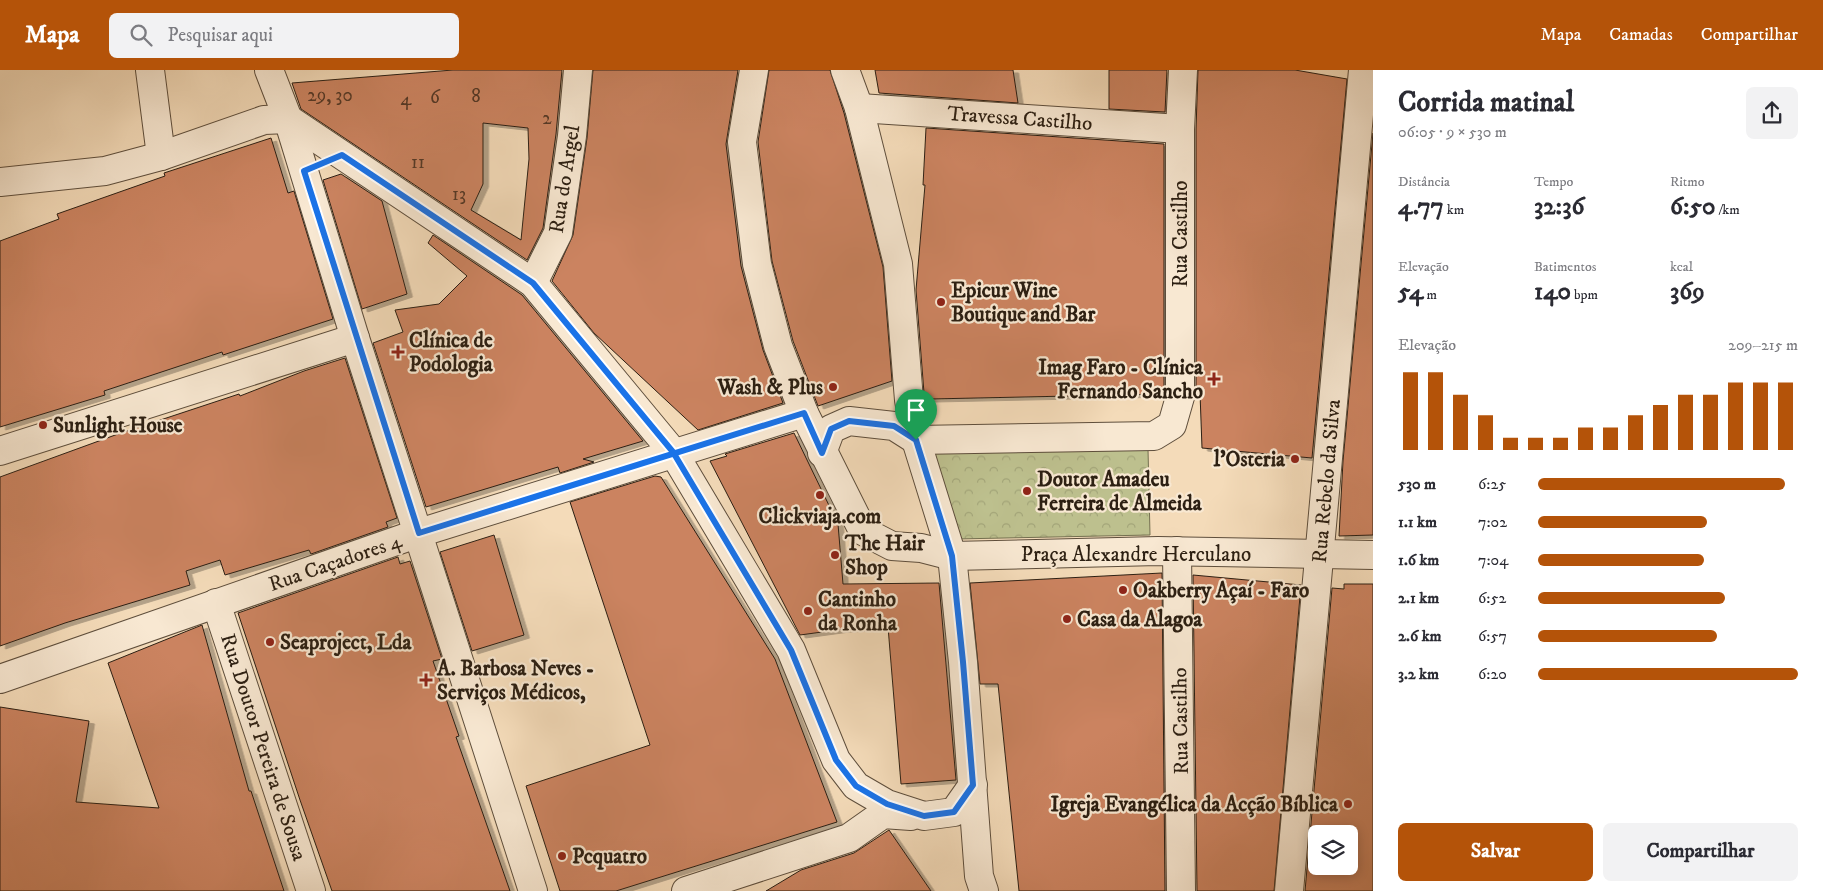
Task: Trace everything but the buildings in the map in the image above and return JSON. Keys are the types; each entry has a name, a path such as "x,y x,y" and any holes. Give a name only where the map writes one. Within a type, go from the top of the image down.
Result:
{"street":[{"path":"150,70 161,156"},
{"path":"269,70 288,120 355,338 533,891"},
{"name":"Rua do Argel","path":"533,283 558,233 572,136 578,70"},
{"name":"Praça Alexandre Herculano","path":"754,70 742,142 757,264 778,346 804,413 822,453 863,531 892,546 916,548 952,556 1177,551 1373,555"},
{"path":"845,70 859,108 898,264 909,400 916,440 952,556 963,662 980,876 984,891"},
{"name":"Rua Castilho","path":"916,440 1154,436 1172,425 1180,397 1180,129 1183,70"},
{"name":"Rua Rebelo da Silva","path":"1289,891 1362,70"},
{"name":"Travessa Castilho","path":"859,108 1180,129"},
{"path":"0,182 105,171 161,156 264,120 288,120 533,283 673,452 791,650 836,760 856,786 887,804 924,816"},
{"path":"304,171 342,155"},
{"path":"0,451 355,338"},
{"name":"Rua Caçadores 4","path":"0,678 419,533 673,452 804,413"},
{"path":"822,453 831,429 849,421 894,426 916,440"},
{"path":"916,548 932,533 938,510"},
{"name":"Rua Castilho","path":"1177,551 1181,891"},
{"name":"Rua Doutor Pereira de Sousa","path":"216,603 312,891"},
{"path":"686,891 717,886 849,838 883,814 924,816 954,812 973,785"}],"green space":[{"path":"931,449 1148,449 1150,535 956,539"}],"place":[{"name":"Epicur Wine Boutique and Bar","path":"941,302"},
{"name":"Clínica de Podologia","path":"398,352"},
{"name":"Imag Faro - Clínica Fernando Sancho","path":"1214,379"},
{"name":"Wash & Plus","path":"833,387"},
{"name":"Sunlight House","path":"43,425"},
{"name":"l'Osteria","path":"1295,459"},
{"name":"Doutor Amadeu Ferreira de Almeida","path":"1027,491"},
{"name":"Clickviaja.com","path":"820,495"},
{"name":"The Hair Shop","path":"835,555"},
{"name":"Oakberry Açaí - Faro","path":"1123,590"},
{"name":"Cantinho da Ronha","path":"808,611"},
{"name":"Casa da Alagoa","path":"1067,619"},
{"name":"Seaproject, Lda","path":"270,642"},
{"name":"A. Barbosa Neves - Serviços Médicos,","path":"426,680"},
{"name":"Igreja Evangélica da Acção Bíblica","path":"1348,804"},
{"name":"Pcquatro","path":"562,856"}],"route":[{"path":"916,440 894,426 849,421 831,429 822,453 804,413 673,452 419,533 355,338 304,171 342,155 533,283 673,452 791,650 836,760 856,786 887,804 924,816 954,812 973,785 952,556 916,440"}]}
